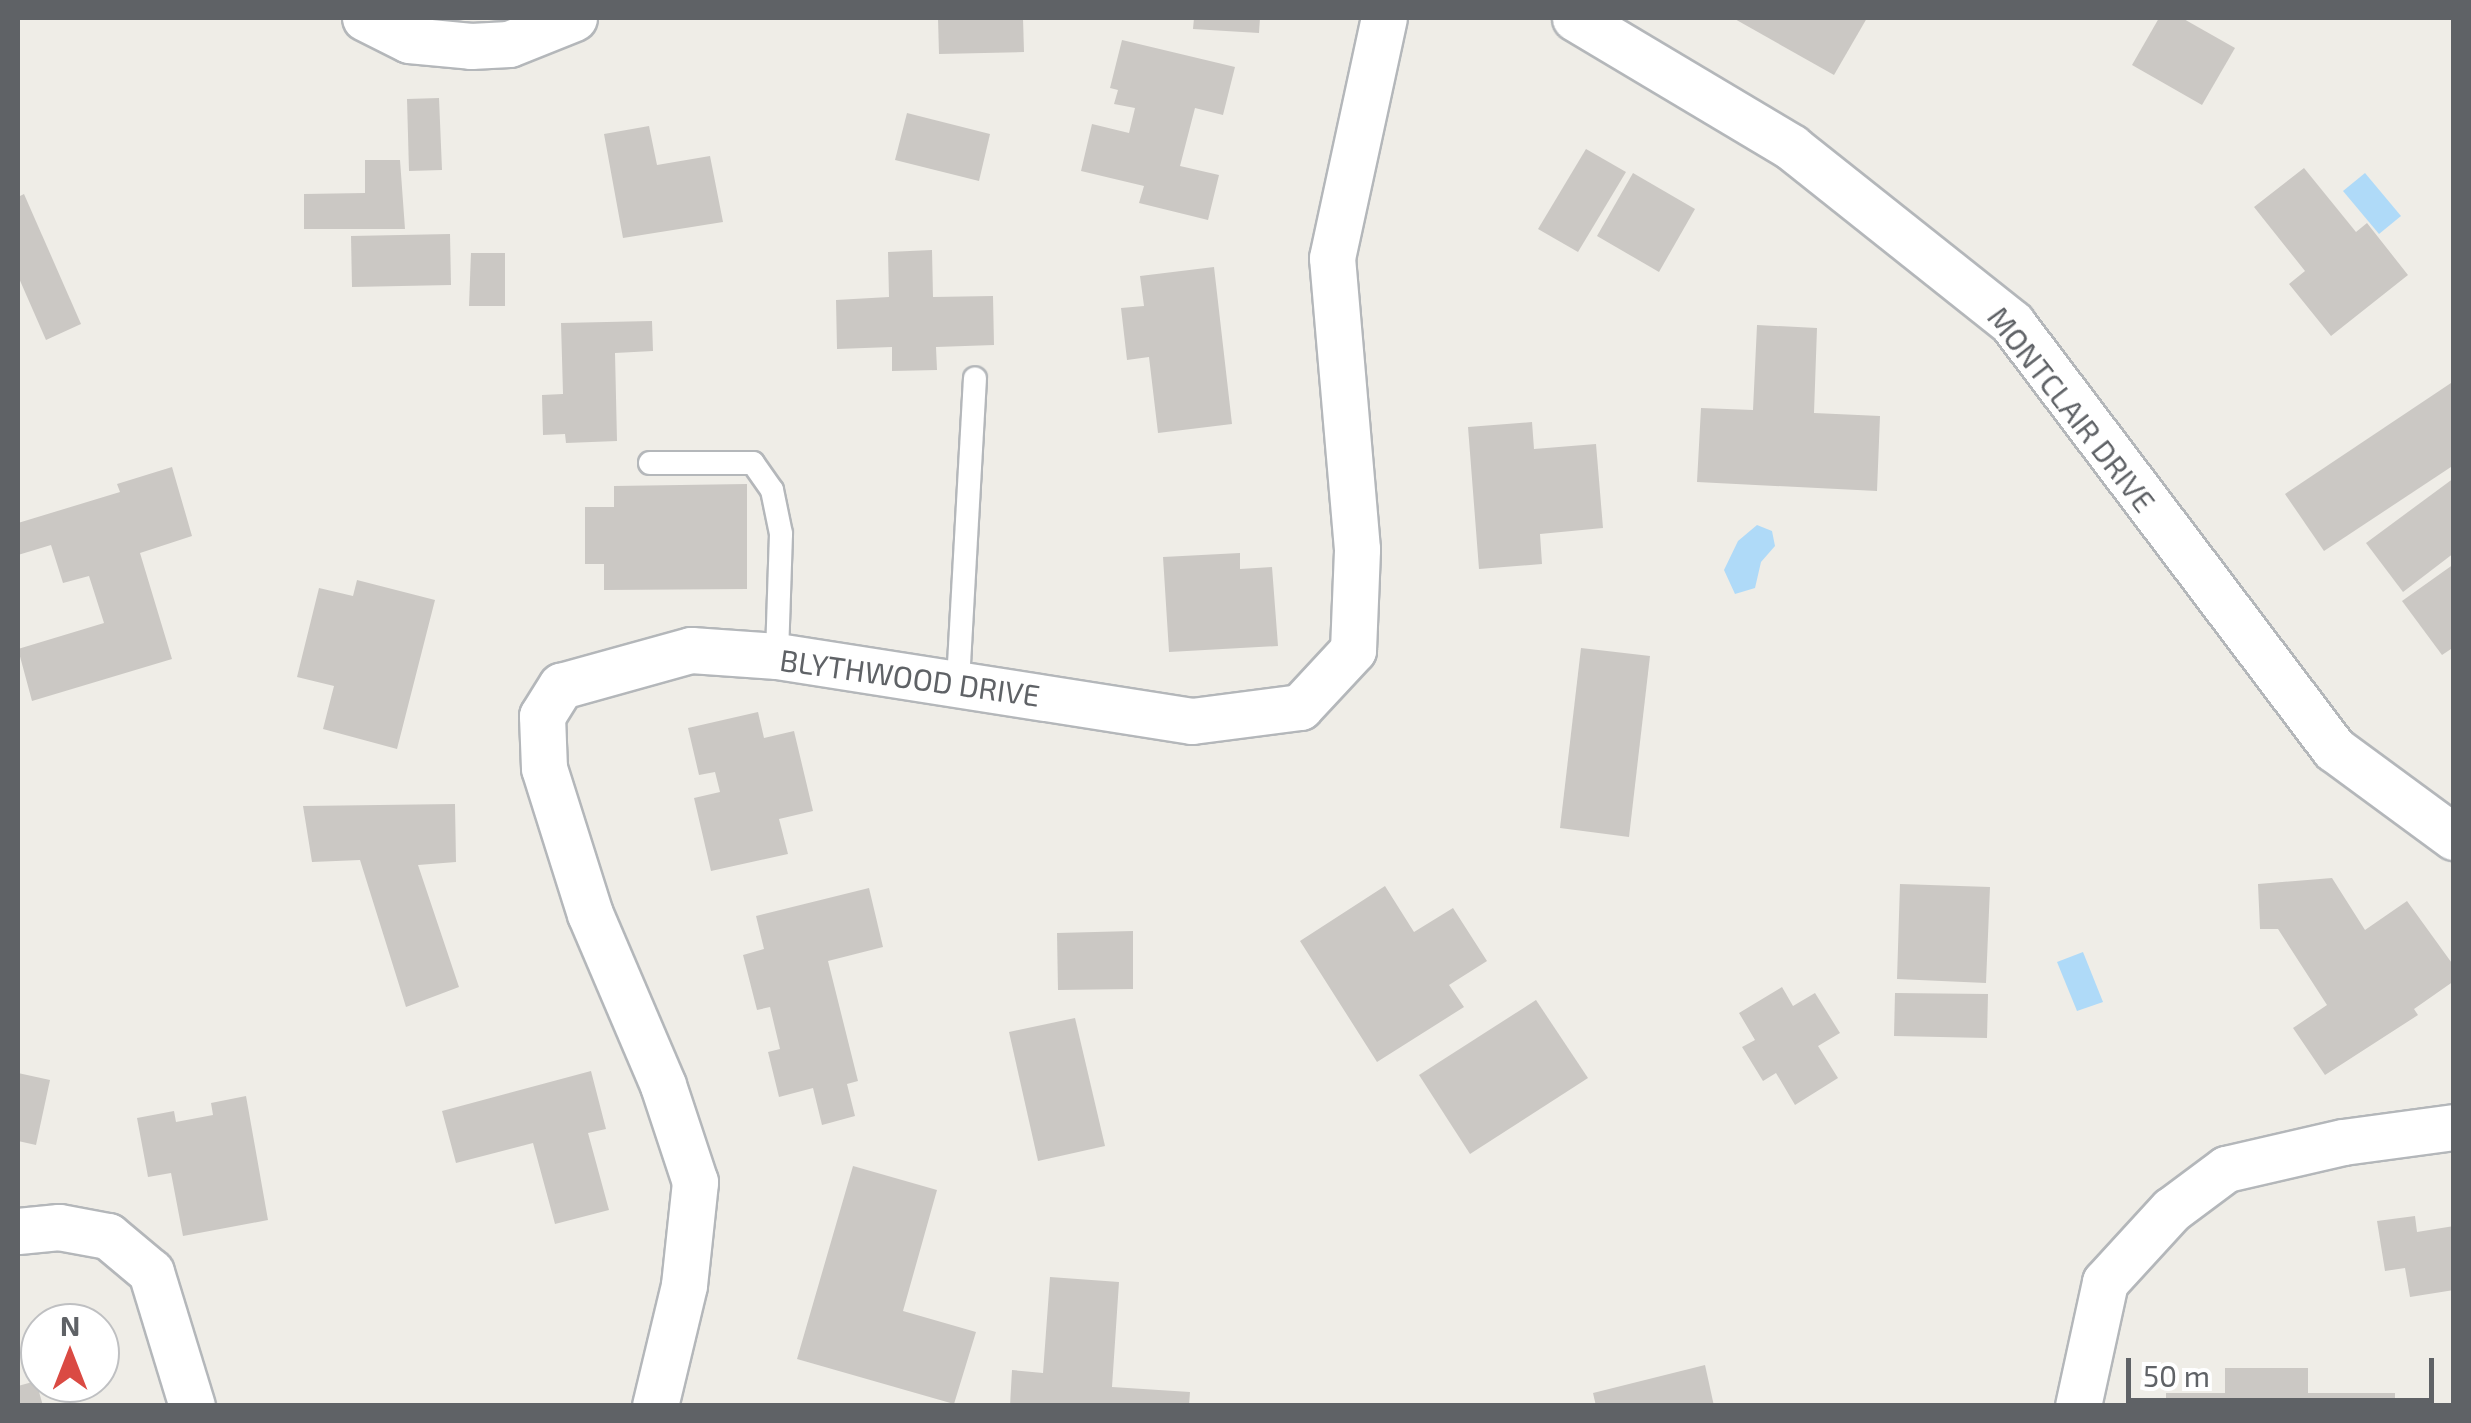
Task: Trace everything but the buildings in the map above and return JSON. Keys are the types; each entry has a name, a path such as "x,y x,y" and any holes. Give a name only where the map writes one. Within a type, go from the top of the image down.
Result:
{"street":[{"path":"364,18 409,40 470,46 509,44 574,18"},
{"name":"BLYTHWOOD DRIVE","path":"655,1406 684,1285 695,1182 663,1085 590,914 544,768 542,716 561,686 603,670 691,650 778,656 1192,721 1300,707 1353,650 1356,548 1332,258 1384,18"},
{"name":"MONTCLAIR DRIVE","path":"1576,18 1791,147 2012,324 2334,749 2454,837"},
{"path":"2078,1406 2105,1282 2184,1200 2226,1169 2343,1142 2454,1127"},
{"path":"18,1231 58,1227 108,1236 151,1272 192,1406"}],"lane":[{"path":"958,682 974,378"},
{"path":"650,463 752,463 772,490 781,534 778,656"}],"water":[{"path":"2365,173 2401,216 2379,234 2343,191"},
{"path":"1757,525 1772,531 1775,546 1761,562 1755,588 1735,594 1724,570 1738,541"},
{"path":"2083,952 2103,1002 2077,1011 2057,962"}]}
